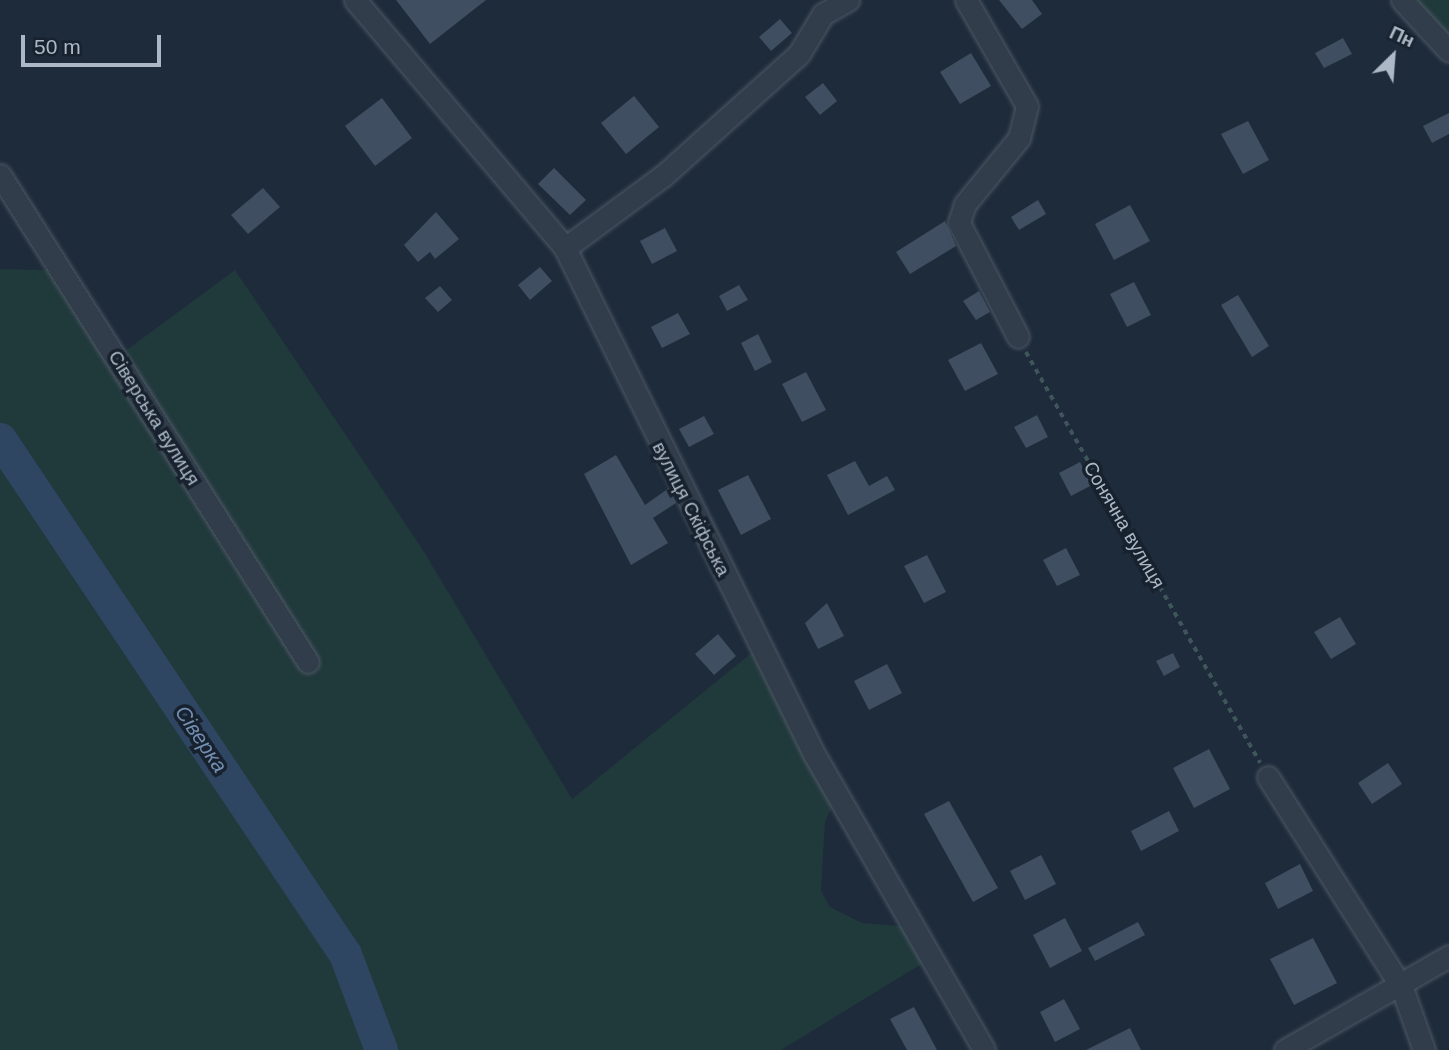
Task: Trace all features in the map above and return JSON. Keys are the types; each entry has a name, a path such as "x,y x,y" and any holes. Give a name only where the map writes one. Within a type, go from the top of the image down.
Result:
{"street":[{"name":"вулиця Скіфська","path":"355,0 565,248 814,754 984,1050"},
{"path":"565,248 664,175 799,54 818,7 848,0"},
{"path":"966,0 1027,106 1019,138 965,204 959,223 1017,337"},
{"path":"1402,0 1449,51"},
{"name":"Сіверська вулиця","path":"0,174 308,662"},
{"path":"1268,776 1402,988 1424,1050"},
{"path":"1285,1050 1402,988 1449,956"}],"path":[{"name":"Сонячна вулиця","path":"1017,337 1268,776"}],"green space":[{"path":"1411,0 1449,0 1449,47"},
{"path":"0,269 47,270 109,363 235,270 423,550 572,799 760,646 837,796 825,822 821,890 830,907 862,923 900,926 928,960 781,1050 0,1050"}],"building":[{"path":"396,0 486,0 430,44"},
{"path":"999,0 1032,0 1042,14 1022,29"},
{"path":"780,19 792,33 771,51 759,37"},
{"path":"1343,38 1352,54 1324,68 1315,53"},
{"path":"971,53 991,86 960,104 940,72"},
{"path":"823,83 837,101 820,115 805,97"},
{"path":"634,96 659,127 626,154 601,123"},
{"path":"382,98 412,138 375,166 345,126"},
{"path":"1449,113 1449,134 1432,143 1423,126"},
{"path":"1248,121 1269,160 1243,174 1221,134"},
{"path":"554,168 586,200 570,215 538,184"},
{"path":"263,188 280,207 248,234 231,215"},
{"path":"1038,200 1046,214 1019,230 1011,217"},
{"path":"1130,205 1150,241 1114,260 1095,224"},
{"path":"436,212 459,239 435,259 430,252 418,262 404,245"},
{"path":"945,221 956,246 910,274 896,252"},
{"path":"665,228 677,251 652,264 640,241"},
{"path":"540,267 552,281 530,300 518,285"},
{"path":"1134,282 1151,315 1127,327 1110,294"},
{"path":"739,285 748,300 727,311 719,296"},
{"path":"440,286 452,300 438,312 425,298"},
{"path":"979,291 990,312 976,320 963,301"},
{"path":"1238,295 1269,346 1252,357 1221,305"},
{"path":"678,313 690,334 662,348 651,327"},
{"path":"758,334 772,362 755,371 741,343"},
{"path":"981,343 998,374 965,391 948,360"},
{"path":"806,372 826,410 802,422 782,384"},
{"path":"1037,415 1048,437 1026,448 1014,427"},
{"path":"704,416 714,434 689,447 679,429"},
{"path":"616,455 645,505 669,488 676,503 653,518 668,543 631,565 584,474"},
{"path":"855,461 869,486 887,476 895,490 848,515 827,475"},
{"path":"1080,462 1092,485 1071,496 1059,473"},
{"path":"748,475 771,519 741,535 718,490"},
{"path":"1066,548 1080,575 1057,586 1043,560"},
{"path":"927,555 946,592 924,603 904,566"},
{"path":"827,603 844,636 818,649 805,623"},
{"path":"1340,617 1356,644 1331,659 1314,632"},
{"path":"718,634 736,656 714,675 695,654"},
{"path":"1173,653 1180,667 1164,676 1156,661"},
{"path":"887,664 902,693 869,710 854,681"},
{"path":"1209,749 1230,789 1194,808 1173,768"},
{"path":"1388,763 1402,784 1372,804 1358,783"},
{"path":"949,801 998,888 973,902 924,814"},
{"path":"1169,811 1179,831 1141,851 1131,831"},
{"path":"1041,855 1056,884 1025,900 1010,871"},
{"path":"1300,864 1313,891 1278,909 1265,883"},
{"path":"1065,918 1082,951 1050,968 1033,935"},
{"path":"1138,922 1145,935 1095,961 1088,948"},
{"path":"1313,938 1337,983 1294,1005 1270,959"},
{"path":"1064,999 1080,1029 1055,1042 1040,1012"},
{"path":"914,1007 937,1050 907,1050 890,1019"},
{"path":"1130,1028 1141,1050 1086,1050"}],"waterway":[{"name":"Сіверка","path":"0,439 345,954 381,1050"}]}
